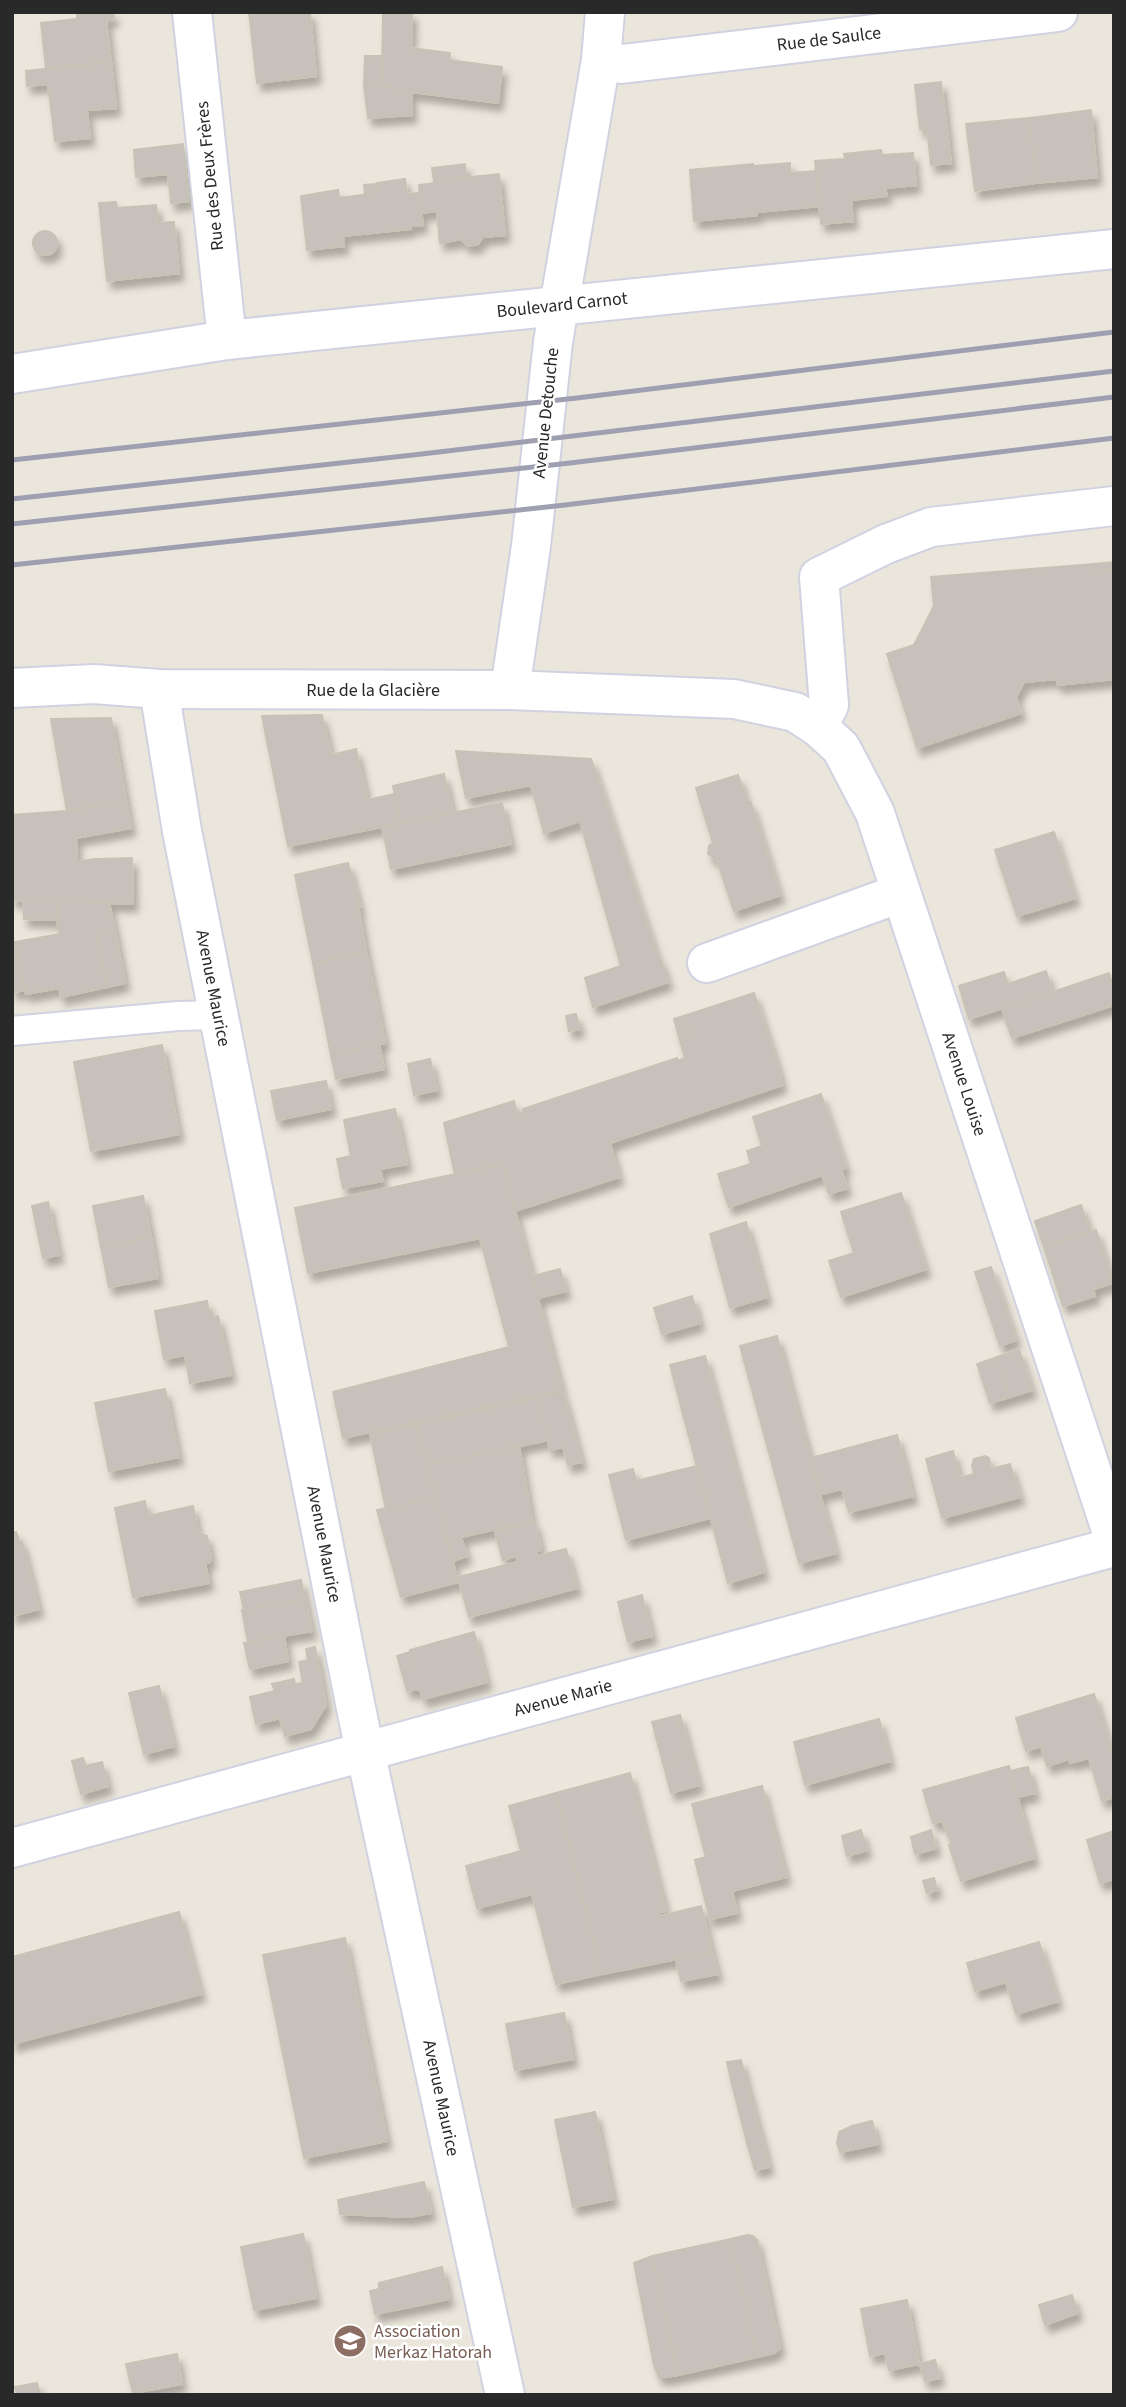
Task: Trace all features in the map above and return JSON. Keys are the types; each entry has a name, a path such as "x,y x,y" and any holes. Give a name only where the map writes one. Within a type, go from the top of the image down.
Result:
{"street":[{"name":"Rue des Deux Frères","path":"192,12 227,340"},
{"name":"Avenue Detouche","path":"510,690 531,546 553,342 601,60 605,12"},
{"name":"Rue de Saulce","path":"601,60 622,64 1058,12"},
{"name":"Boulevard Carnot","path":"12,374 227,340 1114,249"},
{"path":"818,727 830,705 820,577 886,544 931,527 1114,506"},
{"name":"Rue de la Glacière","path":"12,688 94,684 159,689 510,690 734,699"},
{"name":"Avenue Maurice","path":"159,689 182,831 366,1752 505,2395"},
{"name":"Avenue Louise","path":"734,699 794,712 818,727 841,748 875,813 1114,1539"},
{"path":"707,963 901,893"},
{"name":"Avenue Marie","path":"12,1848 1114,1547"}],"lane":[{"path":"12,1031 178,1016 219,1015"}],"building":[{"path":"77,12 113,12 114,18 106,20 111,62 46,68 41,23 77,19"},
{"path":"249,12 310,12 316,76 257,83"},
{"path":"383,12 412,12 411,48 450,53 449,60 502,67 498,103 411,92 382,85"},
{"path":"365,56 383,56 382,85 364,86"},
{"path":"111,62 116,108 87,110 90,138 55,141 48,84 27,86 26,71"},
{"path":"941,82 951,163 931,165 927,128 920,129 915,85"},
{"path":"382,85 411,92 412,115 368,118 364,86"},
{"path":"1091,110 1097,177 1036,183 1029,118"},
{"path":"1029,118 1036,183 975,191 966,124"},
{"path":"183,144 189,201 171,203 168,174 136,177 134,150"},
{"path":"881,150 882,155 913,153 916,185 885,188 887,196 851,200 853,221 821,224 815,161 845,159 844,154"},
{"path":"790,163 790,173 816,171 819,206 694,221 690,170"},
{"path":"465,164 466,177 434,181 432,168"},
{"path":"499,174 505,235 483,237 478,244 468,246 461,239 440,243 437,211 421,213 419,185"},
{"path":"405,179 407,194 419,193 423,225 410,226 411,229 343,236 344,246 307,250 301,196 338,190 339,198 378,193 377,183"},
{"path":"377,184 378,193 365,195 364,185"},
{"path":"116,202 117,208 156,205 158,223 174,222 179,273 107,281 99,203"},
{"path":"45,231 54,234 57,243 54,252 45,255 36,252 33,243 36,234"},
{"path":"1114,562 1114,569 1095,571 1094,564"},
{"path":"1094,564 1095,571 1114,569 1114,679 1058,685 1057,679 1024,682 1016,697 1021,713 917,748 887,654 914,645 934,606 931,577"},
{"path":"322,715 331,755 356,749 367,800 395,794 401,823 288,846 262,716"},
{"path":"111,718 126,801 67,811 51,719"},
{"path":"456,751 591,759 668,982 593,1007 585,978 621,966 580,821 544,833 531,785 466,798"},
{"path":"444,774 453,813 401,823 393,786"},
{"path":"738,775 747,803 751,803 780,895 734,911 717,860 708,854 709,846 713,843 696,788"},
{"path":"126,801 131,828 76,838 77,862 132,858 133,904 12,900 12,815 67,811"},
{"path":"502,803 511,844 391,869 382,827"},
{"path":"1054,832 1075,898 1017,916 995,850"},
{"path":"348,863 360,906 358,905 366,952 313,963 295,875"},
{"path":"23,900 58,901 57,920 24,919"},
{"path":"58,901 109,903 115,931 96,935 107,987 61,997 59,988 26,994 15,942 60,934 57,920"},
{"path":"115,931 125,983 107,987 96,935"},
{"path":"15,942 25,990 12,992 12,943"},
{"path":"366,952 385,1043 331,1055 313,963"},
{"path":"1046,971 1052,992 969,1019 959,986 1004,972 1008,984"},
{"path":"1109,973 1114,989 1114,1005 1012,1038 1002,1009"},
{"path":"754,993 782,1085 610,1143 619,1177 515,1211 503,1164 455,1175 444,1123 514,1101 517,1113 523,1113 523,1109 677,1058 678,1061 685,1058 679,1037 690,1034 684,1016"},
{"path":"576,1014 580,1029 569,1031 566,1016"},
{"path":"684,1016 690,1034 679,1037 674,1019"},
{"path":"379,1044 384,1069 336,1079 331,1055"},
{"path":"162,1045 179,1134 91,1151 74,1062"},
{"path":"430,1059 437,1090 414,1095 408,1064"},
{"path":"326,1081 331,1109 277,1120 271,1091"},
{"path":"821,1094 846,1168 841,1169 847,1188 829,1194 822,1175 729,1207 718,1174 751,1164 747,1151 762,1146 753,1117"},
{"path":"395,1109 407,1164 380,1169 383,1181 343,1188 337,1159 351,1156 344,1120"},
{"path":"503,1164 562,1390 343,1438 333,1392 509,1347 480,1238 308,1273 295,1208"},
{"path":"901,1193 926,1269 841,1297 829,1261 854,1253 841,1212"},
{"path":"143,1196 151,1237 101,1247 93,1206"},
{"path":"48,1202 59,1255 43,1258 32,1206"},
{"path":"1081,1205 1090,1232 1044,1247 1035,1221"},
{"path":"746,1222 767,1297 730,1308 710,1234"},
{"path":"1096,1230 1113,1283 1093,1289 1095,1296 1063,1306 1044,1247"},
{"path":"151,1237 158,1278 109,1287 101,1247"},
{"path":"991,1267 1016,1340 1000,1346 975,1272"},
{"path":"560,1269 566,1291 538,1298 533,1276"},
{"path":"692,1296 700,1323 662,1334 654,1308"},
{"path":"207,1301 210,1318 218,1316 231,1375 190,1383 185,1355 164,1359 155,1311"},
{"path":"777,1336 836,1553 799,1563 740,1346"},
{"path":"1019,1350 1032,1390 1010,1397 997,1357"},
{"path":"705,1356 764,1572 728,1583 670,1365"},
{"path":"997,1357 1010,1397 990,1403 977,1364"},
{"path":"165,1389 179,1457 109,1471 95,1403"},
{"path":"563,1393 582,1462 568,1465 563,1447 550,1450 537,1398"},
{"path":"537,1398 549,1440 427,1465 416,1425"},
{"path":"416,1425 437,1498 386,1509 370,1434"},
{"path":"897,1435 913,1496 849,1512 842,1489 821,1494 811,1458"},
{"path":"519,1446 532,1521 447,1540 427,1465"},
{"path":"953,1451 960,1478 974,1474 974,1459 985,1456 989,1458 991,1469 1010,1464 1020,1497 942,1518 926,1459"},
{"path":"697,1466 710,1518 626,1540 609,1475 633,1469 636,1481"},
{"path":"437,1498 458,1582 401,1597 377,1510"},
{"path":"145,1501 148,1516 193,1506 198,1533 207,1536 211,1559 205,1563 209,1583 133,1597 115,1508"},
{"path":"535,1522 541,1550 536,1551 537,1556 566,1549 577,1588 469,1617 458,1577 518,1562 516,1556 503,1560 495,1532"},
{"path":"16,1532 22,1542 39,1609 12,1616 12,1533"},
{"path":"461,1537 467,1556 453,1561 447,1540"},
{"path":"301,1580 305,1599 244,1610 240,1592"},
{"path":"642,1595 652,1636 628,1642 618,1602"},
{"path":"305,1599 312,1631 248,1642 242,1610"},
{"path":"474,1632 487,1682 423,1699 420,1689 407,1691 401,1669 413,1666 410,1650"},
{"path":"284,1636 288,1661 250,1669 244,1643"},
{"path":"315,1647 326,1705 311,1729 285,1736 280,1718 256,1724 250,1697 275,1691 272,1684 294,1679 295,1684 303,1683 299,1662 308,1660 306,1649"},
{"path":"410,1652 413,1666 401,1669 397,1656"},
{"path":"159,1686 174,1746 144,1754 129,1693"},
{"path":"1094,1694 1114,1759 1114,1797 1102,1801 1089,1758 1070,1763 1069,1759 1047,1766 1041,1746 1026,1751 1016,1718"},
{"path":"680,1715 699,1785 671,1793 663,1763 687,1757 676,1716"},
{"path":"676,1716 687,1757 663,1763 652,1722"},
{"path":"879,1719 890,1761 805,1785 794,1742"},
{"path":"83,1758 86,1766 102,1762 108,1786 81,1794 72,1761"},
{"path":"1009,1766 1034,1858 961,1881 949,1845 952,1844 942,1821 933,1823 923,1790"},
{"path":"1028,1767 1035,1793 1018,1797 1010,1771"},
{"path":"630,1773 666,1911 659,1912 660,1916 701,1906 712,1952 602,1974 556,1793"},
{"path":"762,1786 786,1877 732,1891 737,1913 710,1919 695,1860 706,1857 692,1804"},
{"path":"556,1793 602,1974 556,1984 532,1894 477,1908 466,1866 521,1851 509,1806"},
{"path":"861,1830 867,1850 847,1856 842,1836"},
{"path":"931,1830 936,1848 915,1854 911,1837"},
{"path":"1114,1831 1114,1879 1100,1883 1087,1840"},
{"path":"934,1878 937,1890 927,1893 923,1881"},
{"path":"179,1912 201,1994 12,2044 12,1957"},
{"path":"345,1938 387,2141 304,2158 263,1955"},
{"path":"1039,1942 1058,2001 1016,2014 1006,1982 975,1991 967,1963"},
{"path":"712,1952 718,1974 681,1981 676,1959"},
{"path":"564,2013 573,2059 515,2070 506,2024"},
{"path":"741,2060 746,2081 732,2084 727,2062"},
{"path":"746,2081 763,2143 748,2146 732,2084"},
{"path":"595,2112 613,2199 573,2207 555,2120"},
{"path":"872,2121 878,2144 840,2152 837,2143 839,2132"},
{"path":"763,2143 769,2167 755,2170 748,2146"},
{"path":"424,2182 431,2213 409,2217 340,2214 338,2200"},
{"path":"303,2234 316,2298 254,2310 241,2247"},
{"path":"747,2235 757,2240 780,2348 774,2353 757,2357 731,2239"},
{"path":"731,2239 757,2357 678,2375 652,2256"},
{"path":"652,2256 678,2375 666,2377 659,2377 654,2365 634,2263"},
{"path":"442,2267 449,2299 375,2314 370,2291 379,2289 379,2283"},
{"path":"1072,2295 1078,2313 1045,2325 1039,2305"},
{"path":"907,2300 919,2364 889,2370 885,2353 870,2356 861,2309"},
{"path":"177,2354 182,2384 133,2393 126,2364"},
{"path":"935,2360 940,2378 925,2381 920,2364"},
{"path":"37,2383 40,2395 17,2395 15,2387"}],"railway":[{"path":"12,460 577,398 1114,332"},
{"path":"12,499 422,454 1114,371"},
{"path":"12,524 570,463 1114,397"},
{"path":"12,565 565,505 1114,438"}],"place":[{"name":"Association Merkaz Hatorah","path":"350,2341"}]}
